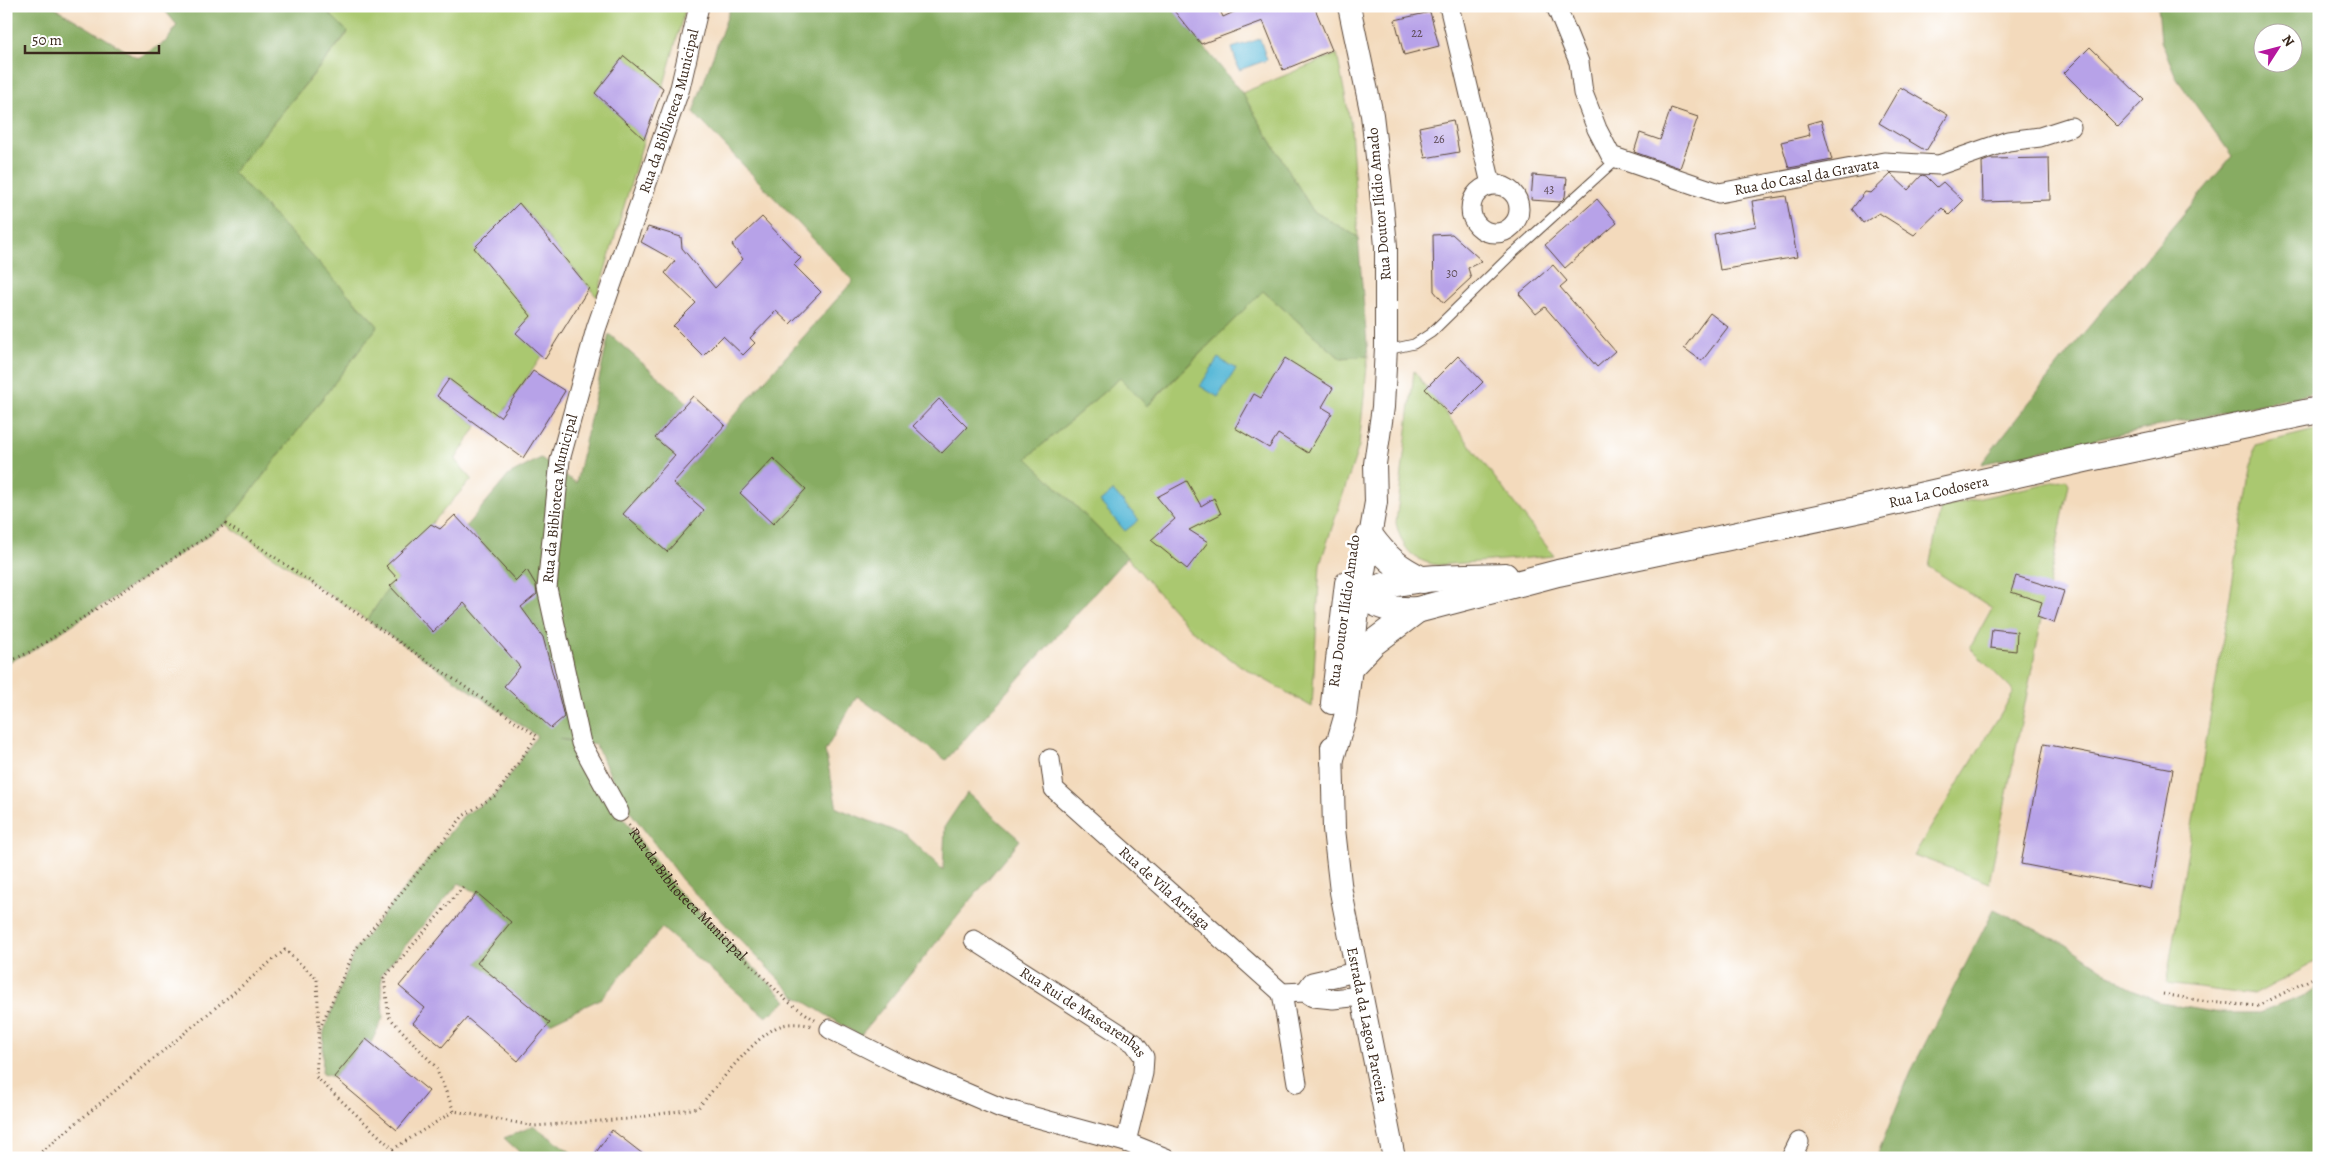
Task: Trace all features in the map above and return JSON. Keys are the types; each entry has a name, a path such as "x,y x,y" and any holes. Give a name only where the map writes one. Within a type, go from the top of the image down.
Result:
{"main road":[{"name":"Rua La Codosera","path":"1558,573 2319,410"},
{"path":"1370,536 1381,552 1399,568 1423,580"},
{"path":"1353,594 1423,580 1558,573"},
{"path":"1353,594 1380,607 1396,611 1417,610 1558,573"},
{"path":"1352,665 1373,643 1417,610"}],"street":[{"name":"Rua da Biblioteca Municipal","path":"619,812 581,743 547,588 560,460 596,328 680,88 700,6"},
{"name":"Rua Doutor Ilídio Amado","path":"1341,892 1334,829 1330,714 1353,594 1370,536 1376,502 1375,464 1383,407 1386,347 1386,246 1380,182 1372,115 1348,6"},
{"path":"1449,6 1491,184"},
{"path":"1556,6 1579,62 1584,93 1597,129 1611,156 1618,158"},
{"name":"Rua do Casal da Gravata","path":"1618,158 1719,193 1884,162 1939,165 2008,141 2040,137 2071,127"},
{"name":"Rua Doutor Ilídio Amado","path":"1332,762 1344,717 1352,665 1353,594 1361,496 1375,464"},
{"name":"Rua de Vila Arriaga","path":"1050,758 1054,789 1282,993"},
{"name":"Estrada da Lagoa Parceira","path":"1341,892 1394,1158"},
{"name":"Rua Rui de Mascarenhas","path":"974,940 1134,1044 1139,1050 1144,1057 1143,1073 1126,1142"},
{"path":"1305,992 1312,982 1356,972"},
{"path":"1297,1083 1282,993 1305,992 1313,997 1334,999 1361,996"},
{"path":"830,1029 901,1065 1001,1108 1126,1142 1166,1158"}],"lane":[{"path":"1386,347 1396,348 1414,344 1430,333 1513,253 1618,158"}],"path":[{"path":"6,663 32,651 226,524 537,736 496,795 463,816 355,950 319,1030"},
{"name":"Rua da Biblioteca Municipal","path":"619,812 674,887 707,921 787,1001 830,1029"},
{"path":"454,1111 435,1066 389,1017 384,978 464,886"},
{"path":"34,1158 285,950 317,979 319,1030 316,1077 393,1150 454,1111 534,1126 628,1118 698,1108 750,1047 779,1026 800,1024 830,1029"},
{"path":"2163,994 2208,1002 2258,1006 2319,975"}],"green space":[{"path":"6,6 52,6 138,58 167,41 177,25 161,6 322,6 348,32 233,172 378,326 226,524 32,651 6,663"},
{"path":"322,6 684,6 685,9 663,88 624,56 595,93 644,139 597,297 522,206 475,248 531,316 517,333 542,356 500,417 449,379 437,396 477,425 455,460 472,479 424,532 386,566 398,579 390,586 367,620 226,524 378,326 233,172 348,33"},
{"path":"731,6 1170,6 1242,93 1313,211 1358,237 1368,356 1340,358 1263,291 1147,406 1120,378 1027,458 1127,557 946,760 857,696 825,751 837,808 907,836 943,870 945,826 967,793 1020,840 860,1036 794,995 682,880 626,806 595,744 559,739 581,743 619,812 674,887 787,1001 766,1017 662,928 602,998 550,1023 477,963 511,922 477,893 459,883 381,974 383,1018 371,1043 366,1039 334,1077 322,1074 324,1031 355,950 463,816 496,795 537,736 367,620 390,586 433,632 503,567 466,526 509,475 541,458 576,483 609,334 687,402 655,438 688,467 853,281 693,112","holes":["806,489 773,524 741,493"]},
{"path":"2158,6 2319,6 2319,392 1981,464 2077,341 2232,156 2177,79 2161,41"},
{"path":"1337,54 1351,126 1358,237 1313,211 1242,93"},
{"path":"1263,291 1340,358 1368,356 1359,446 1320,564 1312,707 1236,663 1190,629 1127,557 1027,458 1120,378 1148,406"},
{"path":"1414,371 1554,556 1438,565 1415,557 1405,546 1401,540 1396,523"},
{"path":"2319,429 2319,960 2254,995 2166,984 2255,445"},
{"path":"2066,479 2069,484 1989,883 1914,855 2014,692 1970,648 1992,608 1929,567 1941,507"},
{"path":"1994,909 2067,945 2125,985 2161,1003 2219,1013 2260,1013 2306,995 2319,985 2319,1158 1876,1158 1911,1071"},
{"path":"534,1126 579,1158 526,1158 504,1138"}],"water":[{"path":"1260,39 1267,60 1239,70 1232,48"},
{"path":"1218,358 1236,369 1218,397 1200,386"},
{"path":"1113,491 1139,520 1125,531 1100,502"}],"building":[{"path":"1170,6 1218,6 1223,17 1247,6 1314,6 1332,50 1283,70 1263,21 1201,44"},
{"path":"1430,12 1439,46 1404,55 1395,20"},
{"path":"2090,47 2144,100 2118,127 2064,73"},
{"path":"624,56 663,88 644,139 595,93"},
{"path":"1900,87 1948,115 1926,151 1879,123"},
{"path":"1671,108 1698,117 1680,168 1634,152 1640,133 1660,140"},
{"path":"1453,120 1459,152 1425,158 1419,127"},
{"path":"1821,120 1832,160 1789,168 1781,142 1810,135 1807,124"},
{"path":"2049,158 2050,200 1983,202 1982,162 1990,159"},
{"path":"1891,174 1908,190 1922,175 1926,176 1937,187 1943,182 1963,201 1949,215 1942,208 1914,235 1879,213 1863,223 1852,209 1865,192 1871,193"},
{"path":"1533,175 1567,178 1565,197 1560,202 1531,200"},
{"path":"1786,196 1797,257 1720,270 1714,234 1756,226 1752,201"},
{"path":"1597,199 1617,223 1565,268 1545,245"},
{"path":"519,203 589,288 545,359 516,333 531,316 474,248"},
{"path":"762,217 801,258 794,265 821,292 790,324 776,311 750,338 755,343 743,355 723,336 703,356 673,326 696,303 665,273 675,261 641,242 648,227 681,237 682,248 715,288 743,259 732,245"},
{"path":"1452,234 1482,261 1468,268 1471,278 1444,303 1434,291 1433,235"},
{"path":"1553,265 1567,281 1560,287 1615,351 1597,367 1545,307 1536,314 1519,294"},
{"path":"1710,313 1728,327 1702,361 1684,348"},
{"path":"1458,356 1483,382 1450,415 1425,389"},
{"path":"1285,358 1333,388 1322,407 1332,413 1308,453 1278,434 1269,448 1235,428 1254,394 1261,398"},
{"path":"533,371 565,391 523,458 437,396 449,379 500,417"},
{"path":"693,396 725,425 673,483 704,510 667,552 623,514 675,455 655,438"},
{"path":"939,399 967,427 942,453 913,426"},
{"path":"773,458 806,489 773,524 740,493"},
{"path":"1187,481 1201,506 1214,498 1221,514 1189,530 1208,542 1187,569 1151,540 1175,519 1157,497"},
{"path":"455,515 516,581 527,570 536,585 537,594 521,607 543,637 564,717 551,728 504,686 520,667 464,603 433,632 390,586 398,579 386,566 431,524 440,529"},
{"path":"2016,576 2064,591 2054,623 2037,617 2042,602 2011,592"},
{"path":"1992,629 2017,632 2016,651 1990,648"},
{"path":"2044,744 2173,769 2151,889 2021,864"},
{"path":"477,893 511,922 477,963 550,1023 518,1061 467,1018 442,1047 413,1023 425,1008 399,986"},
{"path":"366,1039 429,1091 397,1130 334,1077"},
{"path":"612,1130 648,1158 592,1158"}]}
